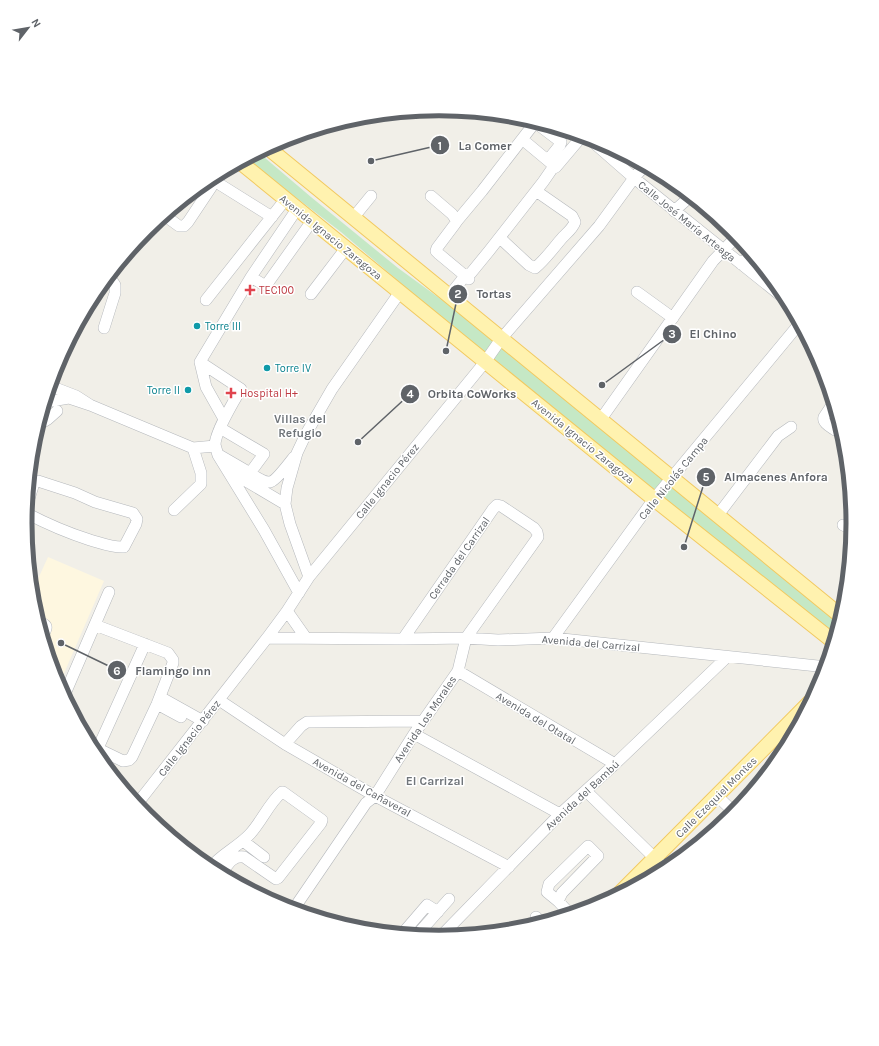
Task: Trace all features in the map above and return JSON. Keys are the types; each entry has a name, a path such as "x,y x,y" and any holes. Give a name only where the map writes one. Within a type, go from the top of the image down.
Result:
{"main road":[{"path":"273,152 837,612"},
{"name":"Avenida Ignacio Zaragoza","path":"244,166 654,499 830,639"},
{"name":"Calle Ezequiel Montes","path":"630,883 717,796 792,727"}],"street":[{"path":"468,276 436,251 460,217 532,126"},
{"path":"544,129 561,142 552,165"},
{"path":"452,298 536,191 552,165 573,138"},
{"path":"522,139 552,165"},
{"path":"552,165 578,140"},
{"name":"Calle José María Arteaga","path":"602,150 674,211 741,264 762,274"},
{"name":"Calle Ignacio Pérez","path":"140,800 267,638 309,577 485,362 501,339 599,226 641,169"},
{"path":"216,182 272,217"},
{"path":"169,219 179,226 184,226 216,182"},
{"path":"500,238 529,265 535,268 547,257 574,226 575,222 572,216 536,191"},
{"path":"353,218 371,196"},
{"path":"431,196 452,214 460,217"},
{"path":"674,211 687,199"},
{"path":"206,300 285,200"},
{"path":"250,473 264,454 222,424 206,387 200,362 251,277 297,209"},
{"path":"251,277 264,285 267,284 312,221"},
{"path":"601,419 713,261 733,240"},
{"path":"312,294 346,248"},
{"path":"741,264 748,257"},
{"path":"104,328 115,293 116,285 112,280"},
{"path":"309,577 290,524 285,504 287,488 298,453 315,418 332,389 400,292"},
{"path":"637,292 673,318"},
{"name":"Calle Nicolás Campa","path":"553,638 654,499 796,327"},
{"path":"200,362 241,388 222,424 216,441 216,450 264,530 299,593"},
{"path":"55,388 76,396 90,405"},
{"path":"51,401 69,398 90,405 193,448 216,450 261,480 269,482 274,480 298,453"},
{"path":"830,408 823,420 836,430"},
{"path":"45,421 56,411"},
{"path":"718,515 778,436 791,427"},
{"path":"265,476 271,477 275,474 293,446 303,442"},
{"path":"174,510 201,484 201,473 193,448"},
{"path":"227,470 285,504"},
{"path":"33,509 61,530 104,544 119,547 124,547 137,519 133,513 95,502 75,493 38,481 34,483"},
{"path":"268,499 281,511 290,524"},
{"name":"Cerrada del Carrizal","path":"402,639 497,505 501,506 534,528 538,537 466,638"},
{"path":"67,688 110,592"},
{"path":"287,611 306,638"},
{"path":"95,625 168,653 173,660 159,701 132,757 129,760 123,761 102,751"},
{"name":"Avenida del Carrizal","path":"267,638 466,638 498,640 553,638 821,666"},
{"name":"Avenida Los Morales","path":"297,904 366,803 375,796 422,721 458,671 466,638"},
{"path":"97,742 145,644"},
{"name":"Avenida del Bambú","path":"447,930 560,814 615,764 727,657"},
{"name":"Avenida del Otatal","path":"458,671 615,764"},
{"name":"Avenida del Cañaveral","path":"219,700 285,744 375,796 510,867"},
{"path":"159,701 201,723"},
{"path":"285,744 306,722 422,721"},
{"path":"414,734 560,814"},
{"path":"586,791 661,865"},
{"path":"215,863 251,833 282,792 322,820 278,878 276,879 244,857 239,856 235,857 225,869"},
{"path":"717,796 730,809"},
{"path":"243,841 264,857"},
{"path":"558,901 562,892 598,856 588,846 549,884 547,892 566,910"},
{"path":"422,930 449,899"},
{"path":"409,930 427,905 438,912"}],"shaded area":[{"path":"48,557 104,581 62,677 46,628 36,583"}],"green space":[{"path":"263,156 398,268 442,300 555,389 835,620 831,633 479,350 341,232 250,162"}],"place":[{"name":"La Comer","path":"371,161"},
{"name":"TEC100","path":"250,290"},
{"name":"Torre III","path":"197,326"},
{"name":"Tortas","path":"446,351"},
{"name":"Torre IV","path":"267,368"},
{"name":"El Chino","path":"602,385"},
{"name":"Torre II","path":"188,390"},
{"name":"Hospital H+","path":"231,393"},
{"name":"Orbita CoWorks","path":"358,442"},
{"name":"Almacenes Anfora","path":"684,547"},
{"name":"Flamingo inn","path":"61,643"}],"district":[{"name":"Villas del Refugio","path":"300,426"},
{"name":"El Carrizal","path":"435,781"}]}
